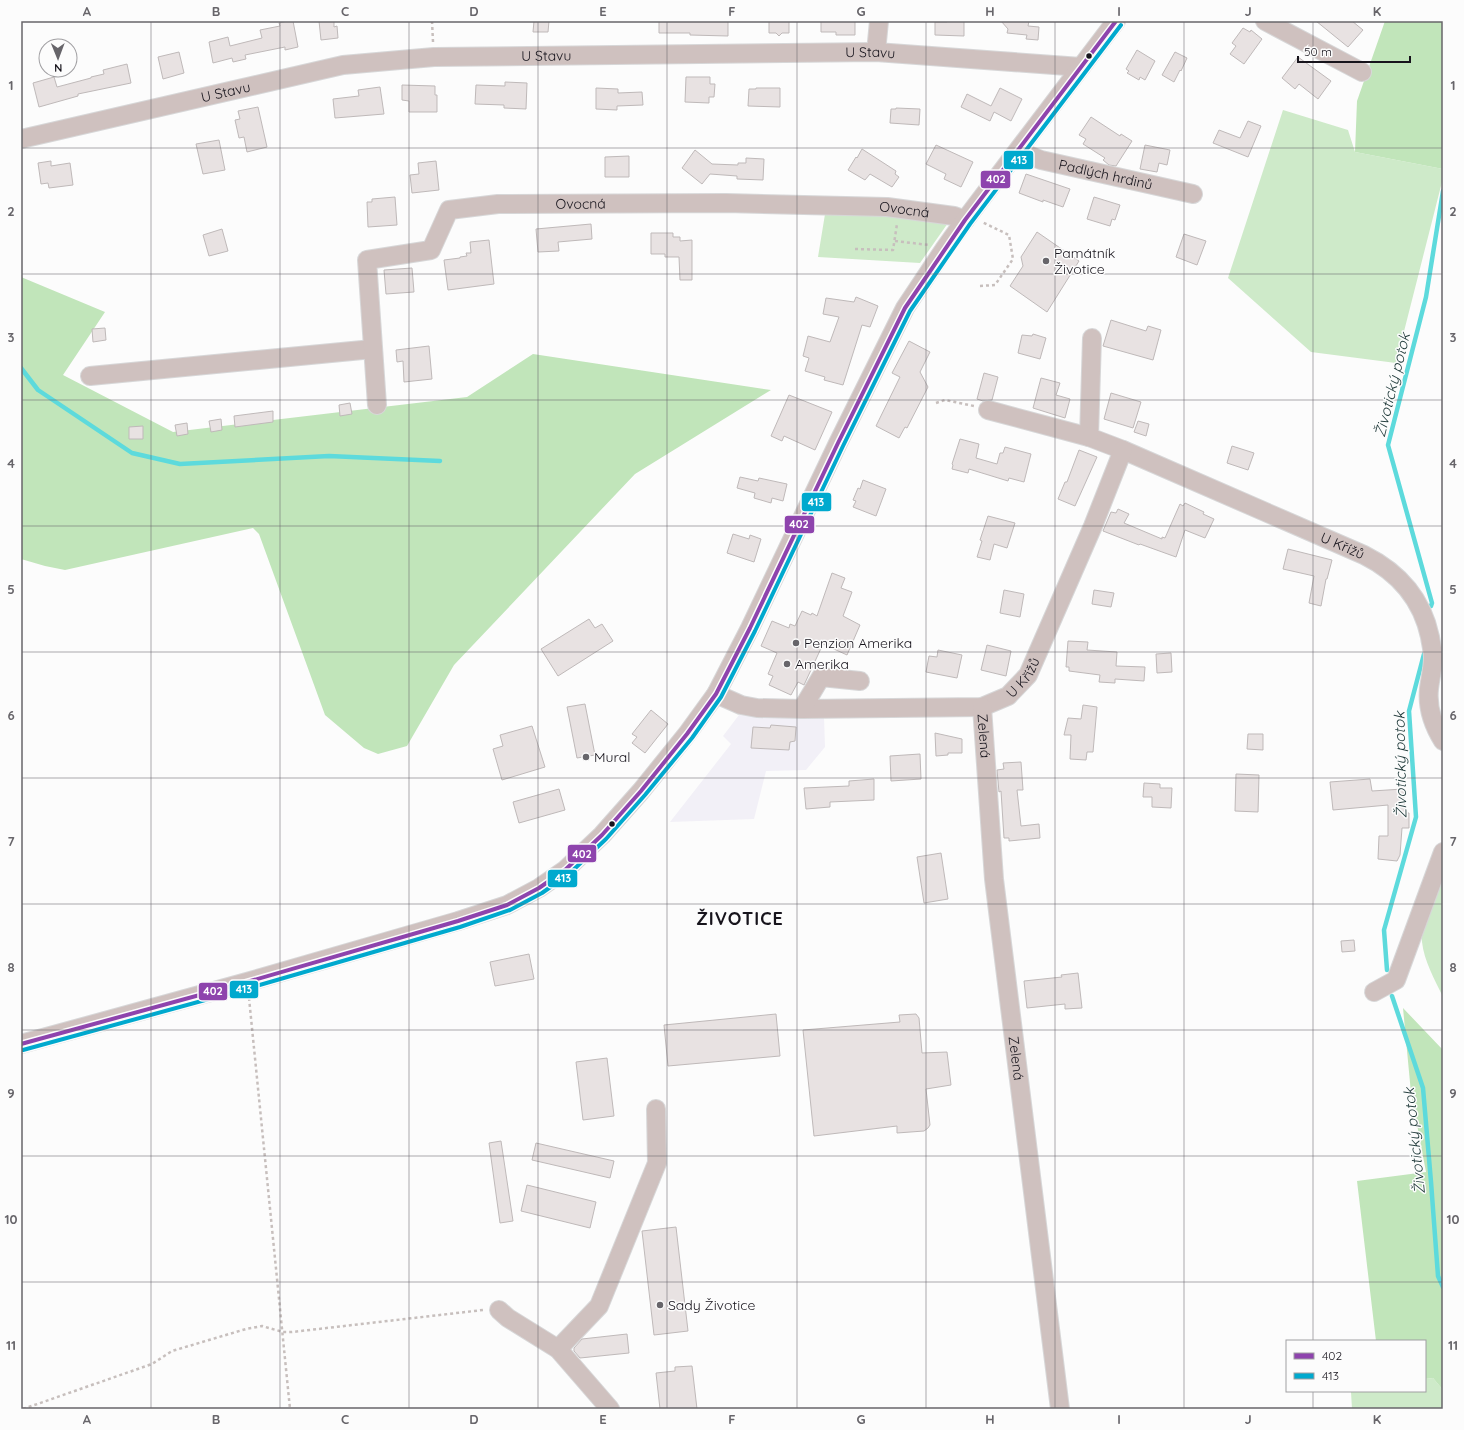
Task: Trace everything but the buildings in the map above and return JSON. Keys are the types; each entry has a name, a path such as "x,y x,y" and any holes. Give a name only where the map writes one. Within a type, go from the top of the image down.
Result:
{"street":[{"path":"876,52 879,21"},
{"path":"21,1044 247,982 507,906 565,870 612,824 678,747 716,694 750,628 838,443 902,314 945,248 1116,21"},
{"path":"1266,21 1362,72"},
{"name":"U Stavu","path":"21,139 343,65 434,57 876,52 1081,68"},
{"name":"Padlých hrdinů","path":"1018,152 1041,160 1193,194"},
{"name":"Ovocná","path":"378,405 367,260 431,250 449,210 498,204 733,203 887,207 967,218"},
{"path":"1089,437 1092,338"},
{"path":"90,376 373,349"},
{"name":"U Křížů","path":"988,410 1089,437 1123,450 1375,560 1405,584 1419,606 1427,624 1433,658 1429,690 1429,705 1434,722 1443,741"},
{"name":"U Křížů","path":"716,694 741,704 757,708 802,709 982,707 1008,696 1028,675 1093,526 1123,450"},
{"path":"802,709 821,677 860,681"},
{"name":"Zelená","path":"982,707 994,879 1060,1409"},
{"path":"1374,992 1396,980 1443,852"},
{"path":"558,1349 599,1306 657,1162 656,1109"},
{"path":"499,1310 508,1318 558,1349 610,1409"}],"path":[{"path":"432,21 434,57"},
{"path":"967,218 1009,235 1013,259 995,285 980,286"},
{"path":"855,249 894,250 898,222"},
{"path":"895,241 945,248"},
{"path":"936,403 946,400 988,410"},
{"path":"247,982 290,1409"},
{"path":"23,1409 152,1364 172,1352 246,1329 262,1326 283,1332 292,1332 499,1310"}],"shaded area":[{"path":"739,715 824,717 825,747 806,770 766,771 754,819 670,822 731,744 723,736"}],"green space":[{"path":"1385,21 1443,21 1443,169 1355,152 1357,101"},
{"path":"1283,110 1348,130 1355,152 1443,169 1443,178 1396,363 1311,352 1228,278"},
{"path":"826,208 948,223 920,263 818,257"},
{"path":"21,277 105,312 63,375 173,432 467,397 533,354 771,390 635,474 454,665 407,746 378,754 364,748 325,715 259,534 253,528 65,570 21,559"},
{"path":"1443,866 1443,997 1427,963 1423,949 1422,936 1426,916"},
{"path":"1403,1008 1443,1050 1443,1390 1433,1378 1426,1379 1426,1340 1376,1340 1357,1181 1426,1172 1411,1093"},
{"path":"1433,1378 1443,1390 1443,1409 1352,1409 1351,1392 1426,1392 1426,1379"}],"waterway":[{"name":"Životický potok","path":"1431,606 1432,603 1388,445 1426,297 1443,191"},
{"path":"21,368 38,390 132,453 180,464 329,456 440,461"},
{"name":"Životický potok","path":"1387,970 1384,930 1416,817 1409,711 1424,654"},
{"name":"Životický potok","path":"1392,996 1423,1088 1438,1276 1443,1287"}],"transit line":[{"name":"402","path":"21,1044 247,982 458,921 507,905 539,888 565,870 602,835 641,791 687,734 716,694 750,628 838,443 905,308 965,220 1116,21"},
{"name":"413","path":"23,1050 249,988 460,927 510,910 542,893 569,874 606,839 645,795 692,738 721,697 755,631 843,446 910,311 970,224 1121,25"}],"place":[{"name":"Památník Životice","path":"1046,261"},
{"name":"Penzion Amerika","path":"796,643"},
{"name":"Amerika","path":"787,664"},
{"name":"Mural","path":"586,757"},
{"name":"Sady Životice","path":"660,1305"}],"district":[{"name":"ŽIVOTICE","path":"740,918"}]}
